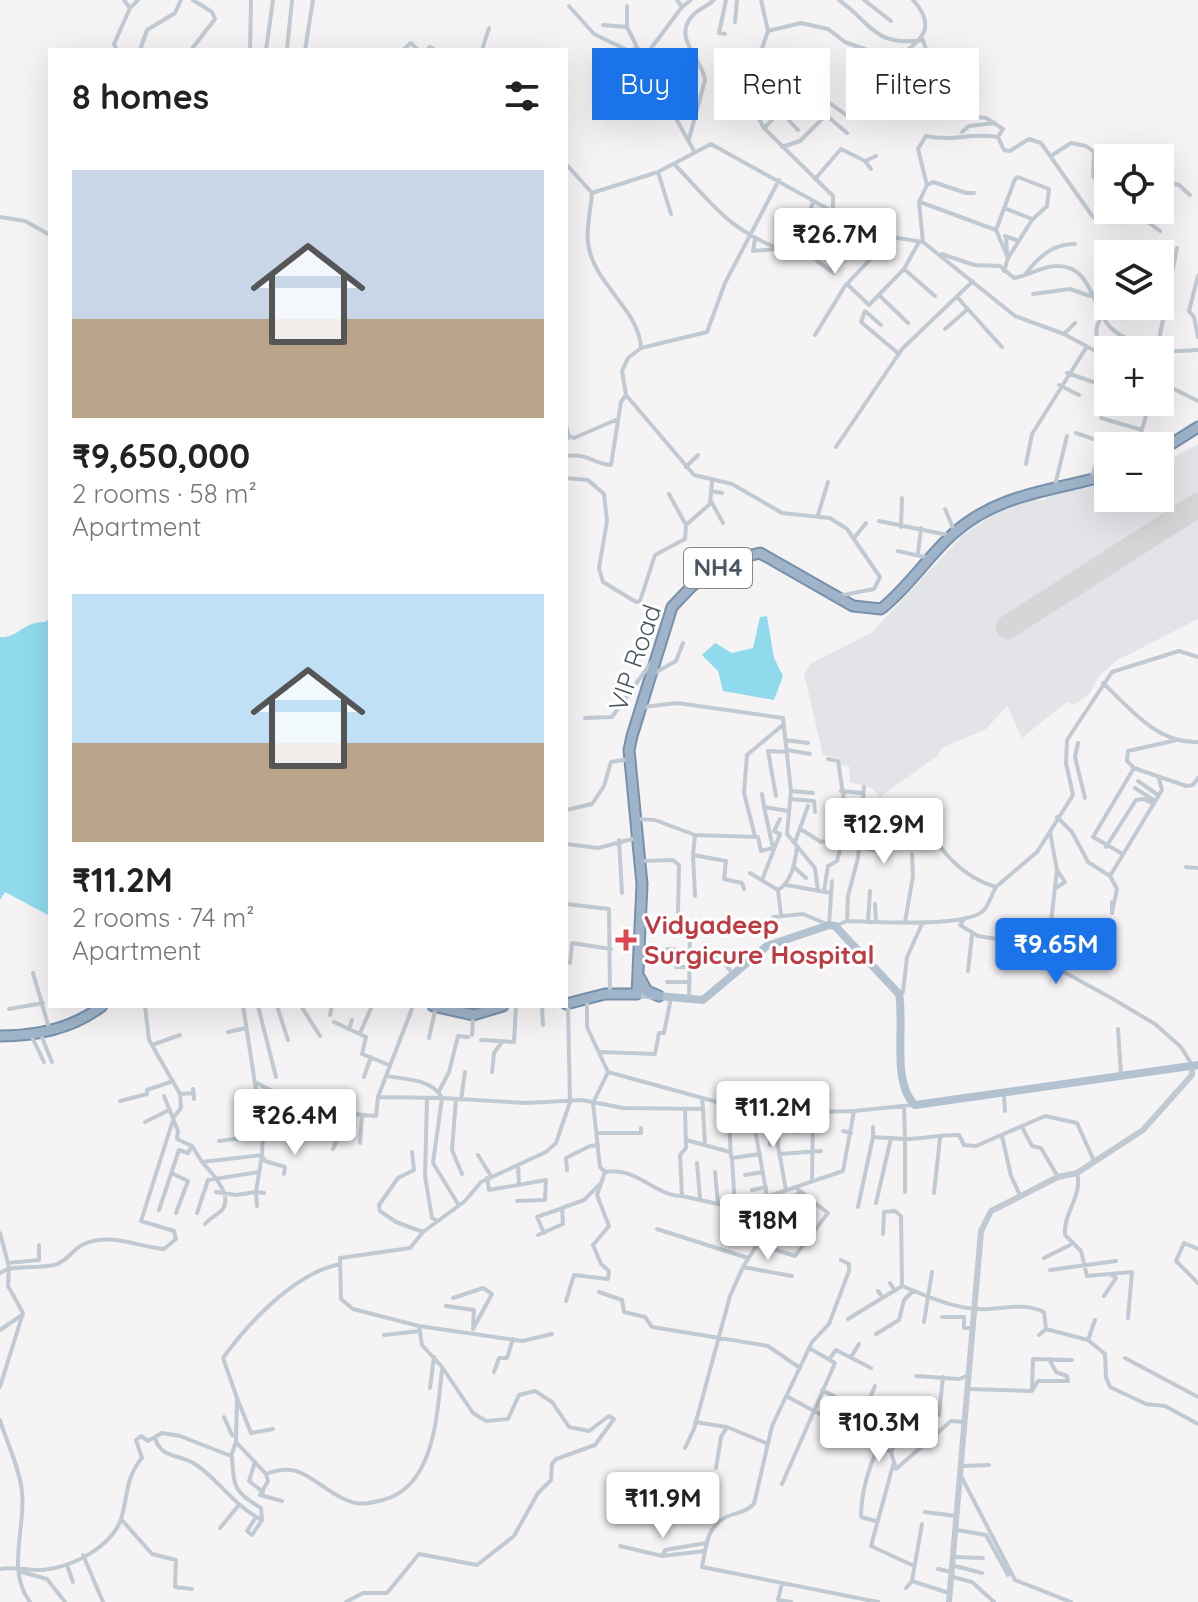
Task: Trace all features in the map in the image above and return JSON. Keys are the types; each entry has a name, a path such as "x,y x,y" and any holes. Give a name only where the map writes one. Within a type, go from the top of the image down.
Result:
{"highway":[{"path":"1174,442 1198,427"},
{"name":"VIP Road","path":"637,994 640,861 630,758 656,655 672,607 681,596 710,573 740,557 760,553 863,610 881,609 953,534 1008,499 1094,478"},
{"path":"568,1004 628,989 639,974 647,991 659,996"},
{"path":"612,994 637,994"},
{"path":"0,1036 71,1026 99,1008"},
{"path":"440,1008 473,1015 496,1008"}],"main road":[{"path":"637,994 689,1001 711,996 767,946 832,926 899,994 902,1064 908,1096 915,1105 1004,1095 1195,1065"}],"street":[{"path":"124,0 130,8"},
{"path":"116,48 114,44 130,8 138,0"},
{"path":"141,48 147,30 175,13 181,0"},
{"path":"193,0 212,12 215,19 193,48"},
{"path":"250,48 251,0"},
{"path":"266,48 273,0"},
{"path":"287,48 292,0"},
{"path":"305,48 313,0"},
{"path":"677,0 682,7"},
{"path":"651,48 682,7 691,0"},
{"path":"689,141 705,80 687,44 686,33 691,17 714,0"},
{"path":"725,34 719,33 718,27 726,0"},
{"path":"735,22 737,0"},
{"path":"761,0 768,31 748,89 753,109 764,128 833,196 833,211"},
{"path":"839,0 862,24 888,39 909,43 923,40 927,48"},
{"path":"864,0 891,21"},
{"path":"768,31 801,23 828,29 845,42 895,60 920,40 926,28 925,13 913,0"},
{"path":"569,6 594,34 623,48"},
{"path":"627,6 627,27 635,48"},
{"path":"603,25 627,27"},
{"path":"483,48 489,28"},
{"path":"782,147 800,141 826,115 847,133"},
{"path":"979,119 995,123 1003,129 998,137"},
{"path":"677,120 694,151"},
{"path":"764,128 774,120"},
{"path":"790,120 798,130"},
{"path":"962,132 969,126 995,123"},
{"path":"927,185 918,149 926,136 946,140 961,140 975,134 998,137"},
{"path":"998,137 1004,150 1010,151 1021,142 1034,139 1065,173 1086,210 1102,222 1142,218 1160,231"},
{"path":"1051,156 1071,143 1086,146 1094,152 1094,177"},
{"path":"592,193 658,172 711,144 863,228 885,236 921,242 974,265 1000,266 1014,278 1056,266 1078,271 1090,286 1094,303"},
{"path":"815,179 841,149 865,161 871,169"},
{"path":"865,161 876,156"},
{"path":"674,165 726,220 748,237 755,239 775,247 776,249 753,251 755,239"},
{"path":"568,166 592,193 587,243 606,285 640,332 641,348"},
{"path":"658,172 671,214"},
{"path":"1065,173 1072,172"},
{"path":"1004,271 1008,256 1032,220 1047,206 1049,189 1018,177 996,230 1008,256"},
{"path":"568,456 591,456 603,465 611,465 618,419 626,395 622,371 628,358 641,348 707,332 748,237 779,180"},
{"path":"847,284 869,305 904,269 921,242 924,221 919,202 927,185 933,182 974,193"},
{"path":"1174,184 1190,195"},
{"path":"790,239 795,241 814,201"},
{"path":"919,202 996,230"},
{"path":"1004,208 1032,220"},
{"path":"0,217 25,221 48,234"},
{"path":"817,261 834,273 863,228"},
{"path":"815,335 847,284 877,252 885,236"},
{"path":"1008,256 1004,236 1016,240"},
{"path":"1024,277 1038,257 1065,244 1075,244"},
{"path":"1160,336 1177,248"},
{"path":"937,251 954,270 973,281 1015,316 1064,334 1094,351"},
{"path":"904,269 935,296"},
{"path":"1198,276 1189,311 1194,317 1198,337"},
{"path":"836,447 902,349 973,281"},
{"path":"1033,294 1070,289 1090,296"},
{"path":"879,295 908,323"},
{"path":"957,297 1002,347"},
{"path":"945,329 968,309"},
{"path":"881,325 865,311 861,322 900,356"},
{"path":"1105,320 1111,329 1126,336"},
{"path":"1064,334 1075,323"},
{"path":"1026,464 1032,434 1059,385 1086,348"},
{"path":"1174,354 1198,350"},
{"path":"1067,373 1094,382"},
{"path":"1059,385 1079,395"},
{"path":"1174,389 1198,401"},
{"path":"626,395 694,475 712,482 732,484 782,513 830,518 854,538 880,577 878,584 874,589 836,596"},
{"path":"1101,418 1142,430 1146,416"},
{"path":"568,432 574,438 618,419"},
{"path":"1076,433 1094,439"},
{"path":"1054,488 1067,436"},
{"path":"686,467 698,455"},
{"path":"1091,479 1094,471"},
{"path":"568,478 588,480 604,494 607,521 599,568 603,582 636,602 640,601 647,584 655,555 685,539 686,525 669,494"},
{"path":"686,525 703,513 710,499 712,482"},
{"path":"818,515 828,482"},
{"path":"711,491 722,493"},
{"path":"901,527 902,498"},
{"path":"710,499 723,523"},
{"path":"879,521 953,534 945,509"},
{"path":"854,538 866,523"},
{"path":"918,553 921,528"},
{"path":"898,551 918,553 932,559"},
{"path":"651,675 676,661 683,643"},
{"path":"767,946 773,917 781,915 812,915 832,926 847,921 922,924 965,918 983,912 996,887 1037,852 1073,795 1066,763 1066,745 1077,721 1112,672 1179,651 1198,657"},
{"path":"585,718 612,717 656,655"},
{"path":"1103,683 1142,721 1177,740"},
{"path":"637,684 647,690"},
{"path":"640,710 677,703 783,718 791,795 787,834"},
{"path":"774,851 761,851 744,793 747,755 784,724"},
{"path":"785,740 808,743"},
{"path":"1198,742 1177,740 1128,751 1127,761 1134,768 1159,779 1190,786 1198,778"},
{"path":"1066,745 1077,745 1075,757 1085,798"},
{"path":"810,754 768,751 774,767 776,796 813,793"},
{"path":"568,810 592,804 604,786 611,762 630,758"},
{"path":"828,759 838,761 846,813"},
{"path":"1123,854 1093,837 1134,768"},
{"path":"1110,876 1162,790 1159,779"},
{"path":"1138,781 1156,800"},
{"path":"1135,788 1156,800"},
{"path":"841,791 863,790 859,847 847,921"},
{"path":"762,794 774,851"},
{"path":"791,795 814,801 815,812"},
{"path":"1106,847 1136,800 1156,800"},
{"path":"778,890 786,885 794,867 796,843 808,806"},
{"path":"764,807 788,811"},
{"path":"925,814 935,842 971,876 996,887"},
{"path":"1057,817 1072,832 1088,862 1110,876 1117,889 1112,913 1112,902"},
{"path":"637,819 655,820 695,835 755,836"},
{"path":"780,819 774,831 787,834 796,843 815,868 821,891"},
{"path":"802,830 821,842 843,839 837,861 828,866 821,891"},
{"path":"1049,830 1057,870 1051,922"},
{"path":"762,880 780,834"},
{"path":"695,835 695,896"},
{"path":"568,844 598,848 619,840 638,838"},
{"path":"619,840 622,893"},
{"path":"859,847 883,852 883,843"},
{"path":"905,922 913,876 912,854"},
{"path":"693,855 726,861 724,879 742,883 744,889"},
{"path":"640,861 673,860 679,865 678,912 690,934 689,1001"},
{"path":"794,867 806,878"},
{"path":"1186,867 1198,868"},
{"path":"1055,889 1065,882 1057,870"},
{"path":"750,873 778,890"},
{"path":"832,881 832,926"},
{"path":"786,885 831,893"},
{"path":"778,890 781,915"},
{"path":"868,922 870,891"},
{"path":"568,904 609,909 612,994"},
{"path":"875,904 876,922"},
{"path":"965,918 960,925 973,937 968,971"},
{"path":"659,925 684,924"},
{"path":"899,994 903,992 907,957 922,924"},
{"path":"912,1581 950,1598 981,1231 991,1211 1058,1177 1077,1173 1143,1130 1192,1075 1195,1065 1181,1047 1155,1024 1113,999 1008,941 970,933"},
{"path":"570,963 572,943 611,949"},
{"path":"667,949 690,951"},
{"path":"708,961 719,956 734,975"},
{"path":"676,967 690,967"},
{"path":"33,973 43,1003 40,1032 44,1062"},
{"path":"667,982 690,982"},
{"path":"601,1052 655,1054 659,1033 664,1033 671,998"},
{"path":"587,999 587,1027 608,1072 593,1103 600,1167 605,1172 632,1175 666,1196 700,1198 759,1214 766,1221 761,1237 730,1296 685,1448"},
{"path":"9,1009 43,1003"},
{"path":"8,1265 55,1265 69,1259 87,1242 113,1239 130,1246 164,1249 176,1239 174,1231 147,1224 141,1217 172,1131 174,1117 181,1108 180,1094 152,1045 145,1008"},
{"path":"243,1008 263,1135 257,1206"},
{"path":"259,1008 276,1077"},
{"path":"278,1008 288,1040"},
{"path":"302,1008 320,1036"},
{"path":"330,1015 332,1008"},
{"path":"360,1034 371,1008"},
{"path":"333,1149 339,1135 340,1113 376,1116 378,1097 412,1008"},
{"path":"429,1038 435,1008"},
{"path":"481,1040 514,1042 516,1008"},
{"path":"542,1008 543,1025"},
{"path":"419,1328 353,1309 341,1299 340,1258 410,1248 423,1232 489,1177 546,1152 556,1143 570,1102 567,1008"},
{"path":"439,1091 449,1072 458,1036 470,1036 473,1015"},
{"path":"349,1029 352,1020"},
{"path":"334,1022 366,1037 362,1054 389,1065"},
{"path":"228,1032 246,1028"},
{"path":"1118,1029 1121,1075"},
{"path":"40,1032 52,1062"},
{"path":"152,1045 180,1035"},
{"path":"492,1072 494,1053 502,1042"},
{"path":"364,1077 371,1057"},
{"path":"462,1174 452,1150 465,1072"},
{"path":"608,1072 653,1081 728,1105 813,1112 915,1105"},
{"path":"253,1076 259,1086 299,1105"},
{"path":"386,1076 422,1082 439,1091 442,1098 433,1163 459,1205"},
{"path":"120,1101 147,1094 147,1090 173,1081"},
{"path":"180,1094 194,1094"},
{"path":"1004,1095 1005,1111"},
{"path":"164,1096 174,1117 177,1139 192,1146 217,1179 224,1194 221,1211 205,1224"},
{"path":"378,1097 582,1100 623,1108 703,1109"},
{"path":"427,1098 425,1176 432,1218 438,1220"},
{"path":"702,1098 705,1145"},
{"path":"728,1105 735,1208"},
{"path":"904,1106 905,1192"},
{"path":"751,1107 755,1144 759,1145 767,1196"},
{"path":"682,1196 680,1155 686,1148 685,1109"},
{"path":"770,1109 770,1145"},
{"path":"778,1109 779,1154 786,1190"},
{"path":"145,1122 169,1110"},
{"path":"759,1214 756,1201 843,1171 854,1111"},
{"path":"812,1181 813,1112"},
{"path":"360,1143 362,1115"},
{"path":"873,1137 905,1139 959,1135 964,1145 976,1146 1045,1116 1077,1123 1094,1162"},
{"path":"858,1207 873,1127"},
{"path":"1022,1127 1032,1146 1041,1148 1058,1177"},
{"path":"598,1133 641,1133 641,1128"},
{"path":"794,1132 813,1130"},
{"path":"843,1131 851,1133"},
{"path":"219,1141 263,1135"},
{"path":"1002,1136 1011,1176 1020,1195"},
{"path":"876,1203 891,1138"},
{"path":"934,1193 940,1138"},
{"path":"686,1140 731,1155 760,1154"},
{"path":"567,1170 566,1158 598,1145"},
{"path":"159,1210 179,1150 188,1153 192,1146"},
{"path":"779,1154 821,1151"},
{"path":"412,1152 414,1170 398,1178 379,1205 380,1211 396,1222 423,1232"},
{"path":"202,1162 262,1155"},
{"path":"262,1155 265,1161 285,1167 284,1174"},
{"path":"478,1155 489,1177 489,1190 546,1180 547,1213"},
{"path":"697,1163 700,1198"},
{"path":"518,1165 519,1185"},
{"path":"176,1213 191,1172"},
{"path":"197,1213 208,1180 259,1172"},
{"path":"566,1301 574,1275 608,1279 609,1271 601,1264 593,1245 609,1226 597,1195 605,1172"},
{"path":"715,1172 718,1204"},
{"path":"745,1175 763,1172"},
{"path":"171,1173 188,1181"},
{"path":"1044,1258 1070,1247 1064,1225 1081,1188 1077,1173"},
{"path":"562,1208 563,1224 541,1234 537,1217 584,1200 601,1182"},
{"path":"752,1190 766,1187"},
{"path":"761,1237 770,1248 795,1256 828,1213 795,1187"},
{"path":"539,1191 545,1191"},
{"path":"770,1230 800,1191"},
{"path":"216,1192 264,1193"},
{"path":"517,1201 545,1200"},
{"path":"795,1228 816,1204"},
{"path":"883,1234 884,1212 895,1211 901,1216 902,1286"},
{"path":"657,1229 748,1258"},
{"path":"0,1233 8,1265 8,1286 23,1313 0,1387"},
{"path":"1070,1242 1081,1251 1087,1276 1132,1272 1128,1318"},
{"path":"1198,1249 1184,1243 1176,1261 1198,1283"},
{"path":"0,1273 8,1265 39,1260 39,1245"},
{"path":"841,1260 849,1264 849,1271 829,1324 809,1348 766,1443 754,1504 747,1511 724,1518 708,1532 702,1567 878,1602"},
{"path":"1050,1270 1116,1261"},
{"path":"273,1429 251,1433 223,1358 288,1292 328,1266 340,1264"},
{"path":"743,1267 792,1276"},
{"path":"924,1322 925,1296 932,1272"},
{"path":"1104,1296 1116,1278 1108,1273"},
{"path":"890,1283 895,1291"},
{"path":"902,1286 925,1296 973,1308 1029,1306 1044,1312 1046,1329"},
{"path":"848,1319 902,1286"},
{"path":"453,1298 483,1288 492,1294 471,1330"},
{"path":"878,1291 883,1298"},
{"path":"883,1330 899,1320 904,1300 913,1291"},
{"path":"599,1292 622,1300 624,1312 645,1317 652,1327 768,1346 800,1368"},
{"path":"859,1304 863,1310"},
{"path":"446,1306 474,1310 471,1330"},
{"path":"0,1330 23,1313"},
{"path":"942,1317 964,1317 964,1328 972,1328"},
{"path":"1088,1340 1095,1320"},
{"path":"346,1602 363,1593 387,1593 419,1554 477,1565 514,1536 538,1493 551,1480 552,1464 556,1459 595,1445 614,1419 609,1416 602,1419 589,1431 569,1427 552,1402 535,1391 519,1395 508,1419 486,1421 473,1413 442,1367 422,1345 419,1328"},
{"path":"384,1335 419,1328 471,1330 522,1341 552,1334"},
{"path":"1039,1335 1046,1329"},
{"path":"1046,1329 1088,1340 1105,1354 1106,1377 1110,1387 1146,1404 1165,1406 1198,1424"},
{"path":"494,1372 499,1358 507,1358 511,1353 513,1339"},
{"path":"851,1357 859,1344"},
{"path":"782,1484 835,1363 809,1348"},
{"path":"830,1358 836,1350 871,1368"},
{"path":"430,1388 434,1357"},
{"path":"1125,1358 1198,1397"},
{"path":"1032,1391 1033,1359 1072,1360"},
{"path":"1032,1391 1038,1381 1068,1381 1067,1376 1056,1372 1049,1359"},
{"path":"266,1474 285,1466 295,1469 343,1499 362,1505 404,1492 414,1483 432,1440 439,1415 442,1367"},
{"path":"916,1376 959,1379 969,1375"},
{"path":"939,1415 943,1377"},
{"path":"856,1433 875,1386"},
{"path":"968,1389 1032,1391"},
{"path":"822,1390 849,1404"},
{"path":"788,1397 891,1452"},
{"path":"237,1398 236,1439 231,1456 234,1487 238,1494 261,1508 262,1520 252,1535 247,1531 256,1517"},
{"path":"870,1441 882,1416"},
{"path":"224,1417 232,1435 266,1474 268,1481 260,1495 282,1501"},
{"path":"0,1420 22,1492 19,1566 22,1591 30,1602"},
{"path":"906,1420 891,1452 896,1469 951,1421 966,1422"},
{"path":"695,1422 727,1427 766,1443"},
{"path":"716,1468 721,1437 727,1427"},
{"path":"0,1569 19,1566 40,1570 67,1565 104,1544 121,1519 126,1482 142,1458 136,1438 155,1438 162,1433 180,1436 231,1456"},
{"path":"155,1438 160,1449 174,1458 192,1461 240,1505 262,1520"},
{"path":"875,1521 861,1517 862,1486 879,1445"},
{"path":"255,1462 249,1481 263,1492"},
{"path":"893,1463 875,1521 871,1546 912,1565"},
{"path":"962,1466 989,1465"},
{"path":"961,1476 1015,1580 1071,1602"},
{"path":"220,1528 240,1505"},
{"path":"925,1512 958,1517"},
{"path":"121,1519 137,1541 152,1554 176,1560 175,1587 192,1589"},
{"path":"906,1588 912,1581 912,1565 922,1524"},
{"path":"957,1530 986,1535 1008,1575"},
{"path":"662,1556 665,1550 706,1543"},
{"path":"620,1546 662,1556 705,1551"},
{"path":"83,1555 103,1602"},
{"path":"955,1557 983,1558"},
{"path":"67,1565 73,1582"},
{"path":"19,1566 26,1574 47,1579 65,1602"},
{"path":"938,1569 982,1573"},
{"path":"954,1572 972,1582 994,1602"},
{"path":"782,1583 778,1600 791,1602"}],"shaded area":[{"path":"1198,444 1198,619 1116,661 1099,676 1090,693 1074,705 1067,702 1022,738 1007,706 986,729 942,748 937,756 880,797 872,788 850,782 849,766 840,765 839,758 823,755 804,674 810,664 871,633 963,535 1002,509 1026,500 1038,498 1039,501 1046,499 1046,496 1094,486 1094,512 1174,512 1174,457"}],"water":[{"path":"767,616 774,658 783,676 774,700 723,691 718,671 702,655 715,643 732,653 753,648 760,617"},
{"path":"48,620 48,915 5,892 0,900 0,637"}],"runway":[{"path":"1008,627 1198,505"}],"place":[{"name":"Vidyadeep Surgicure Hospital","path":"626,940"}]}
